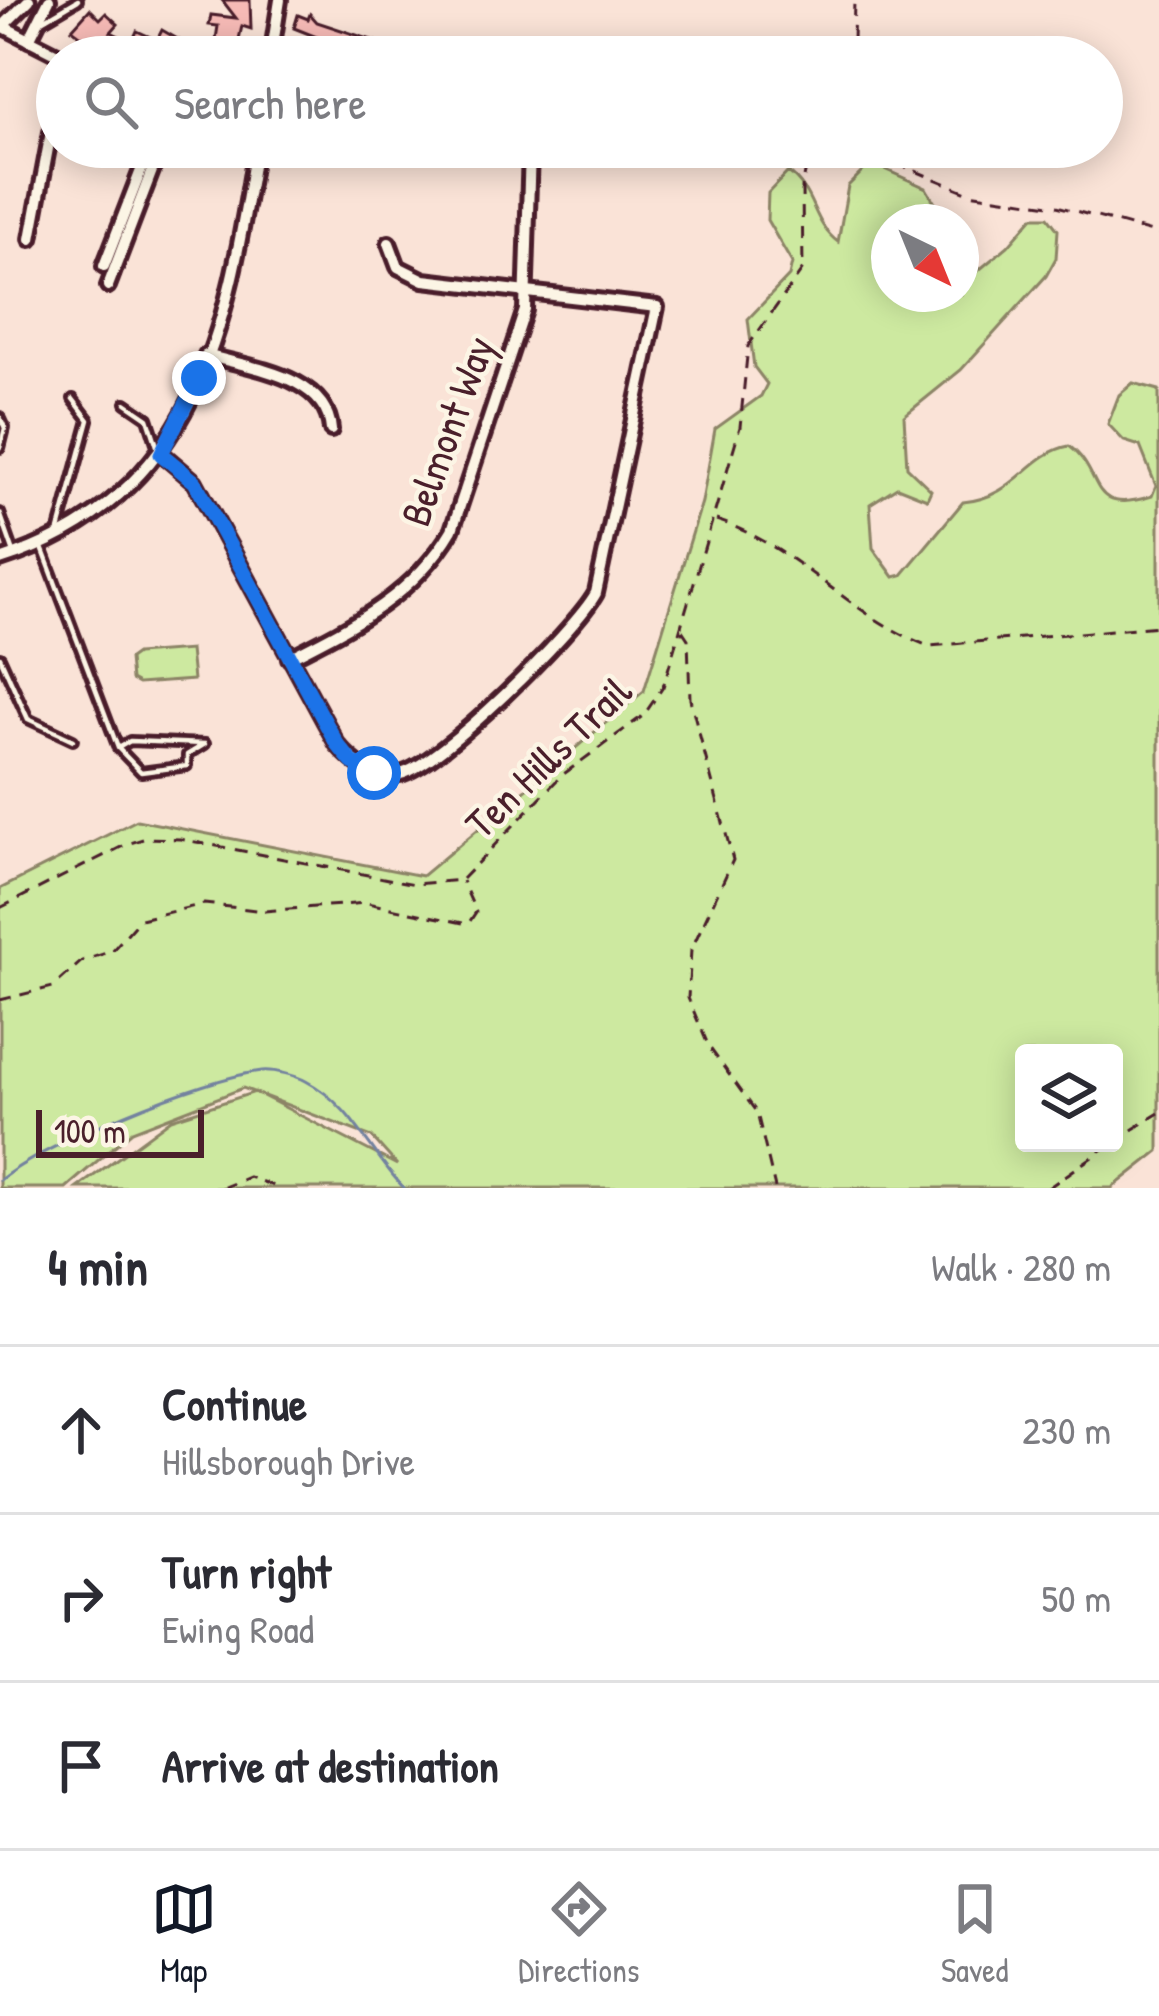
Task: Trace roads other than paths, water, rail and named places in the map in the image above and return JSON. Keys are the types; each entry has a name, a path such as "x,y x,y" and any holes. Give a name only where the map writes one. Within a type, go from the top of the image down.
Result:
{"street":[{"path":"29,0 2,28 36,44"},
{"path":"28,40 49,0"},
{"path":"274,36 280,0"},
{"path":"31,239 44,168"},
{"path":"104,266 142,168"},
{"path":"108,286 153,168"},
{"path":"0,560 41,545 109,508 161,454 206,356 244,226 253,168"},
{"name":"Belmont Way","path":"289,658 397,597 442,545 458,515 528,292 530,168"},
{"path":"161,454 195,482 337,744 352,762 374,773 397,775 434,758 571,628 601,580 657,308 414,277 398,267 389,243"},
{"path":"206,356 314,392 327,409 331,430"}],"lane":[{"path":"34,26 78,0"},
{"path":"59,536 58,522 88,420 73,400"},
{"path":"126,403 141,408 148,418 161,454"},
{"path":"0,417 5,428 0,448"},
{"path":"0,513 15,555"},
{"path":"41,545 118,748 141,772 187,766 187,755 205,744 130,742 118,748"},
{"path":"0,657 28,718 73,740"}],"waterway":[{"path":"0,1180 52,1148 126,1114 202,1086 267,1071 301,1079 322,1091 348,1116 404,1188"}]}
